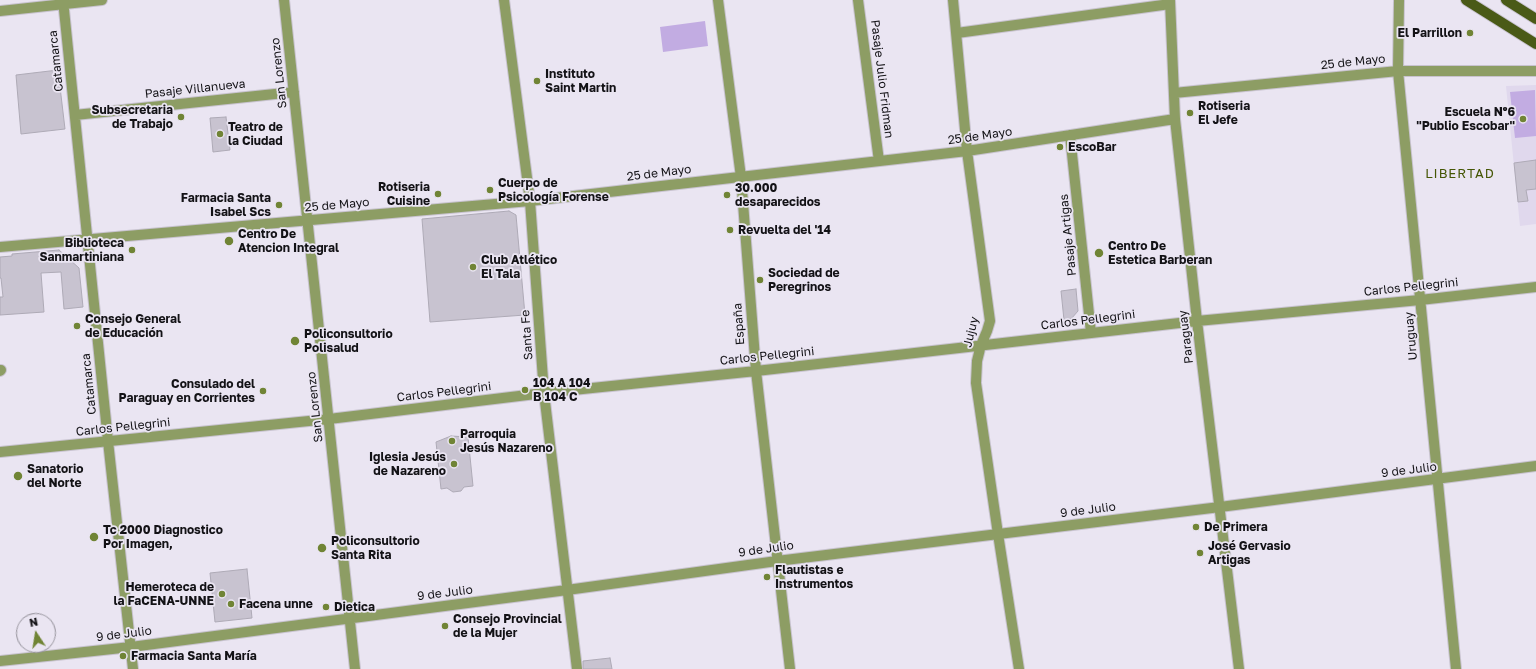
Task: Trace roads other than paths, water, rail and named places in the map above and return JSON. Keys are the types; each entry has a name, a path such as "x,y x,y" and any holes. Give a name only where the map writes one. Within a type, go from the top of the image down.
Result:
{"main road":[{"path":"1466,0 1536,44"},
{"path":"1506,0 1536,18"}],"street":[{"path":"0,11 63,2 102,0"},
{"name":"San Lorenzo","path":"284,0 355,669"},
{"name":"Santa Fe","path":"504,0 530,201 544,393 577,669"},
{"name":"España","path":"718,0 741,177 756,371 790,669"},
{"name":"Pasaje Julio Fridman","path":"858,0 879,161"},
{"name":"Jujuy","path":"953,0 967,151 990,321 980,345 977,361 976,383 1019,669"},
{"name":"Uruguay","path":"1399,0 1398,71 1456,669"},
{"name":"Catamarca","path":"63,2 133,669"},
{"path":"957,33 1170,2"},
{"name":"Paraguay","path":"1170,2 1175,119 1197,320 1239,669"},
{"name":"25 de Mayo","path":"1174,93 1398,71 1536,71"},
{"name":"Pasaje Villanueva","path":"75,115 294,92"},
{"name":"25 de Mayo","path":"0,247 530,201 967,151 1175,119"},
{"name":"Pasaje Artigas","path":"1070,135 1091,333"},
{"name":"Carlos Pellegrini","path":"0,452 329,419 544,393 756,371 1197,320 1420,300 1536,287"},
{"name":"9 de Julio","path":"0,661 131,647 777,561 1220,507 1536,466"}],"place":[{"name":"El Parrillon","path":"1470,33"},
{"name":"Instituto Saint Martin","path":"537,81"},
{"name":"Rotiseria El Jefe","path":"1190,113"},
{"name":"Subsecretaria de Trabajo","path":"181,117"},
{"name":"Escuela Nº6 \"Publio Escobar\"","path":"1523,119"},
{"name":"Teatro de la Ciudad","path":"220,134"},
{"name":"EscoBar","path":"1060,147"},
{"name":"Cuerpo de Psicología Forense","path":"490,190"},
{"name":"Rotiseria Cuisine","path":"438,194"},
{"name":"30.000 desaparecidos","path":"727,195"},
{"name":"Farmacia Santa Isabel Scs","path":"279,205"},
{"name":"Revuelta del '14","path":"730,230"},
{"name":"Centro De Atencion Integral","path":"229,241"},
{"name":"Biblioteca Sanmartiniana","path":"132,250"},
{"name":"Centro De Estetica Barberan","path":"1099,253"},
{"name":"Club Atlético El Tala","path":"473,267"},
{"name":"Sociedad de Peregrinos","path":"760,280"},
{"name":"Consejo General de Educación","path":"77,326"},
{"name":"Policonsultorio Polisalud","path":"295,341"},
{"name":"104 A 104 B 104 C","path":"525,390"},
{"name":"Consulado del Paraguay en Corrientes","path":"263,391"},
{"name":"Parroquia Jesús Nazareno","path":"452,441"},
{"name":"Iglesia Jesús de Nazareno","path":"454,464"},
{"name":"Sanatorio del Norte","path":"18,476"},
{"name":"De Primera","path":"1196,527"},
{"name":"Tc 2000 Diagnostico Por Imagen,","path":"94,537"},
{"name":"Policonsultorio Santa Rita","path":"322,548"},
{"name":"José Gervasio Artigas","path":"1200,553"},
{"name":"Flautistas e Instrumentos","path":"767,577"},
{"name":"Hemeroteca de la FaCENA-UNNE","path":"222,594"},
{"name":"Facena unne","path":"231,604"},
{"name":"Dietica","path":"326,607"},
{"name":"Consejo Provincial de la Mujer","path":"445,626"},
{"name":"Farmacia Santa María","path":"123,656"}],"district":[{"name":"LIBERTAD","path":"1460,174"}]}
